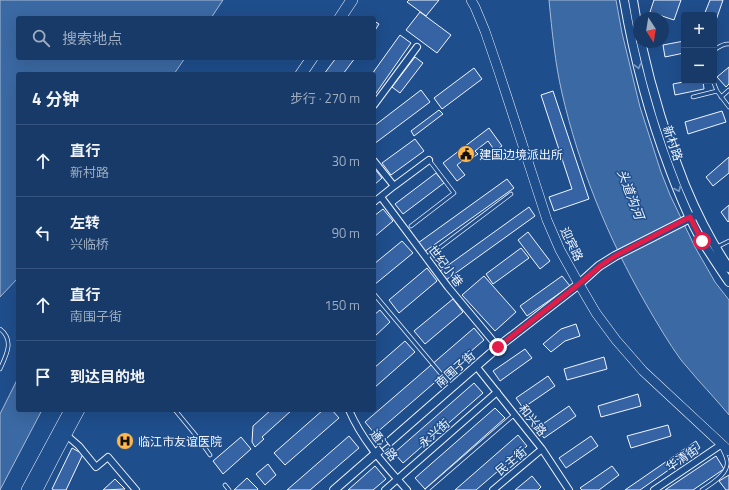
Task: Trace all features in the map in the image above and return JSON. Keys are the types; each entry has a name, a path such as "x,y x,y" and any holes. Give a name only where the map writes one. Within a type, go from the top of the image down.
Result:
{"highway":[{"path":"341,16 352,0"},
{"path":"349,16 361,0"},
{"path":"302,72 311,60"},
{"path":"311,72 320,60"},
{"path":"37,490 63,432 69,412"},
{"path":"27,490 63,432 78,412"}],"main road":[{"name":"迎宾路","path":"471,0 485,31 547,220 560,250 579,284 596,313 633,360 729,451"}],"street":[{"name":"新村路","path":"624,0 635,56 655,128 675,184 729,268"},
{"path":"633,0 635,12"},
{"path":"376,102 417,47"},
{"name":"新村路","path":"642,48 664,129 702,241 729,282"},
{"path":"376,200 429,160"},
{"path":"376,164 394,186"},
{"name":"世纪小巷","path":"381,196 448,287 498,347"},
{"name":"南围子街","path":"334,490 498,347 600,266 615,256 694,215"},
{"name":"和兴路","path":"476,366 542,449 570,490"},
{"name":"永兴街","path":"385,490 497,392"},
{"name":"通江路","path":"350,412 360,432 375,454 407,490"},
{"path":"63,432 79,446 96,467 108,457 136,490"},
{"name":"华清街","path":"654,490 722,444"},
{"name":"民主街","path":"493,490 542,449"}],"lane":[{"path":"717,48 729,44"},
{"path":"714,84 717,92 729,107"},
{"path":"721,97 729,90"},
{"path":"693,97 717,92"},
{"path":"411,226 454,193 429,160"},
{"path":"426,258 511,194"},
{"path":"716,248 729,241"},
{"path":"376,296 452,387"},
{"path":"0,329 7,335 8,341 7,352 0,369"},
{"path":"177,412 210,456"},
{"path":"427,490 515,414"},
{"path":"702,490 715,482 725,471 728,465 722,444"},
{"path":"225,485 229,490"}],"water":[{"path":"0,0 223,0 212,16 16,16 16,60 184,60 175,72 16,72 16,280 0,297"},
{"name":"头道沟河","path":"549,0 616,0 622,33 640,107 661,172 670,195 695,247 715,282 729,300 729,415 681,360 654,318 632,279 607,228 586,175 569,121 557,70"},
{"path":"16,382 16,412 41,412 0,490 0,414"}],"building":[{"path":"409,0 439,0 426,16 407,2"},
{"path":"654,0 681,0 674,20 669,18 669,12 650,12"},
{"path":"710,0 723,0 717,17 717,12 705,12"},
{"path":"420,12 451,35 437,53 406,30"},
{"path":"400,35 411,43 376,93 376,72 373,72"},
{"path":"681,42 681,54 665,57 664,48 669,48 669,44"},
{"path":"415,57 423,63 400,93 392,87"},
{"path":"334,60 354,60 344,72 326,72"},
{"path":"729,67 729,84 726,87 717,77"},
{"path":"474,68 482,79 442,109 434,98"},
{"path":"681,82 681,84 703,84 704,89 675,95 673,84"},
{"path":"421,90 430,102 376,142 376,124"},
{"path":"553,91 589,199 554,211 549,197 572,189 541,95"},
{"path":"439,110 443,114 414,136 411,131"},
{"path":"722,111 726,122 688,134 685,122"},
{"name":"建国边境派出所","path":"489,128 502,146 495,151 488,141 475,151 478,154 472,158 470,155 457,165 465,175 457,181 443,163"},
{"path":"415,139 424,151 391,175 382,163"},
{"path":"729,157 729,173 713,186 706,177"},
{"path":"376,170 382,178 376,183"},
{"path":"436,173 444,183 403,214 395,204"},
{"path":"507,179 514,188 424,252 418,243"},
{"path":"729,205 729,221 728,222 721,212"},
{"path":"529,207 535,216 446,280 440,271"},
{"path":"383,209 393,221 376,235 376,214"},
{"path":"528,232 550,261 540,269 518,240"},
{"path":"402,241 413,253 376,283 376,262"},
{"path":"521,248 529,258 493,284 486,274"},
{"path":"427,268 437,281 399,313 389,300"},
{"path":"484,276 516,312 495,331 462,295"},
{"path":"562,276 570,286 527,316 520,306"},
{"path":"453,299 463,312 425,344 414,331"},
{"path":"380,310 390,322 376,335 376,313"},
{"path":"576,324 580,336 565,341 551,352 543,344 561,329"},
{"path":"474,328 484,340 375,434 365,422"},
{"path":"405,341 415,352 376,386 376,366"},
{"path":"525,349 532,358 500,381 493,371"},
{"path":"604,357 607,369 567,380 564,369"},
{"path":"548,376 555,386 523,408 516,398"},
{"path":"474,383 483,393 403,463 394,453"},
{"path":"638,394 641,406 601,417 598,406"},
{"path":"569,406 576,416 544,438 537,428"},
{"path":"495,408 505,418 425,489 415,478"},
{"path":"269,412 290,412 262,437 264,439 255,447 252,442 253,426"},
{"path":"321,412 334,412 339,418 285,465 274,453"},
{"path":"668,425 671,436 631,448 627,436"},
{"path":"518,435 527,446 476,490 455,490"},
{"path":"349,436 359,448 310,490 287,490"},
{"path":"591,436 598,446 566,468 559,458"},
{"path":"241,437 251,449 223,474 213,461"},
{"path":"696,441 700,448 640,490 625,490"},
{"path":"72,448 83,454 66,490 54,490 52,489"},
{"path":"716,456 724,469 693,490 665,490"},
{"path":"268,464 276,475 265,485 256,474"},
{"path":"375,466 386,479 373,490 348,490"},
{"path":"612,466 619,475 599,490 582,490 580,488"},
{"path":"729,475 729,490 726,490 719,481"},
{"path":"532,476 541,487 538,490 515,490"},
{"path":"247,478 258,489 257,490 234,490"},
{"path":"115,479 125,489 103,490"}],"place":[{"name":"建国边境派出所","path":"466,154"},
{"name":"临江市友谊医院","path":"125,441"}],"route":[{"path":"498,347 600,266 615,256 690,217 702,241"}]}
